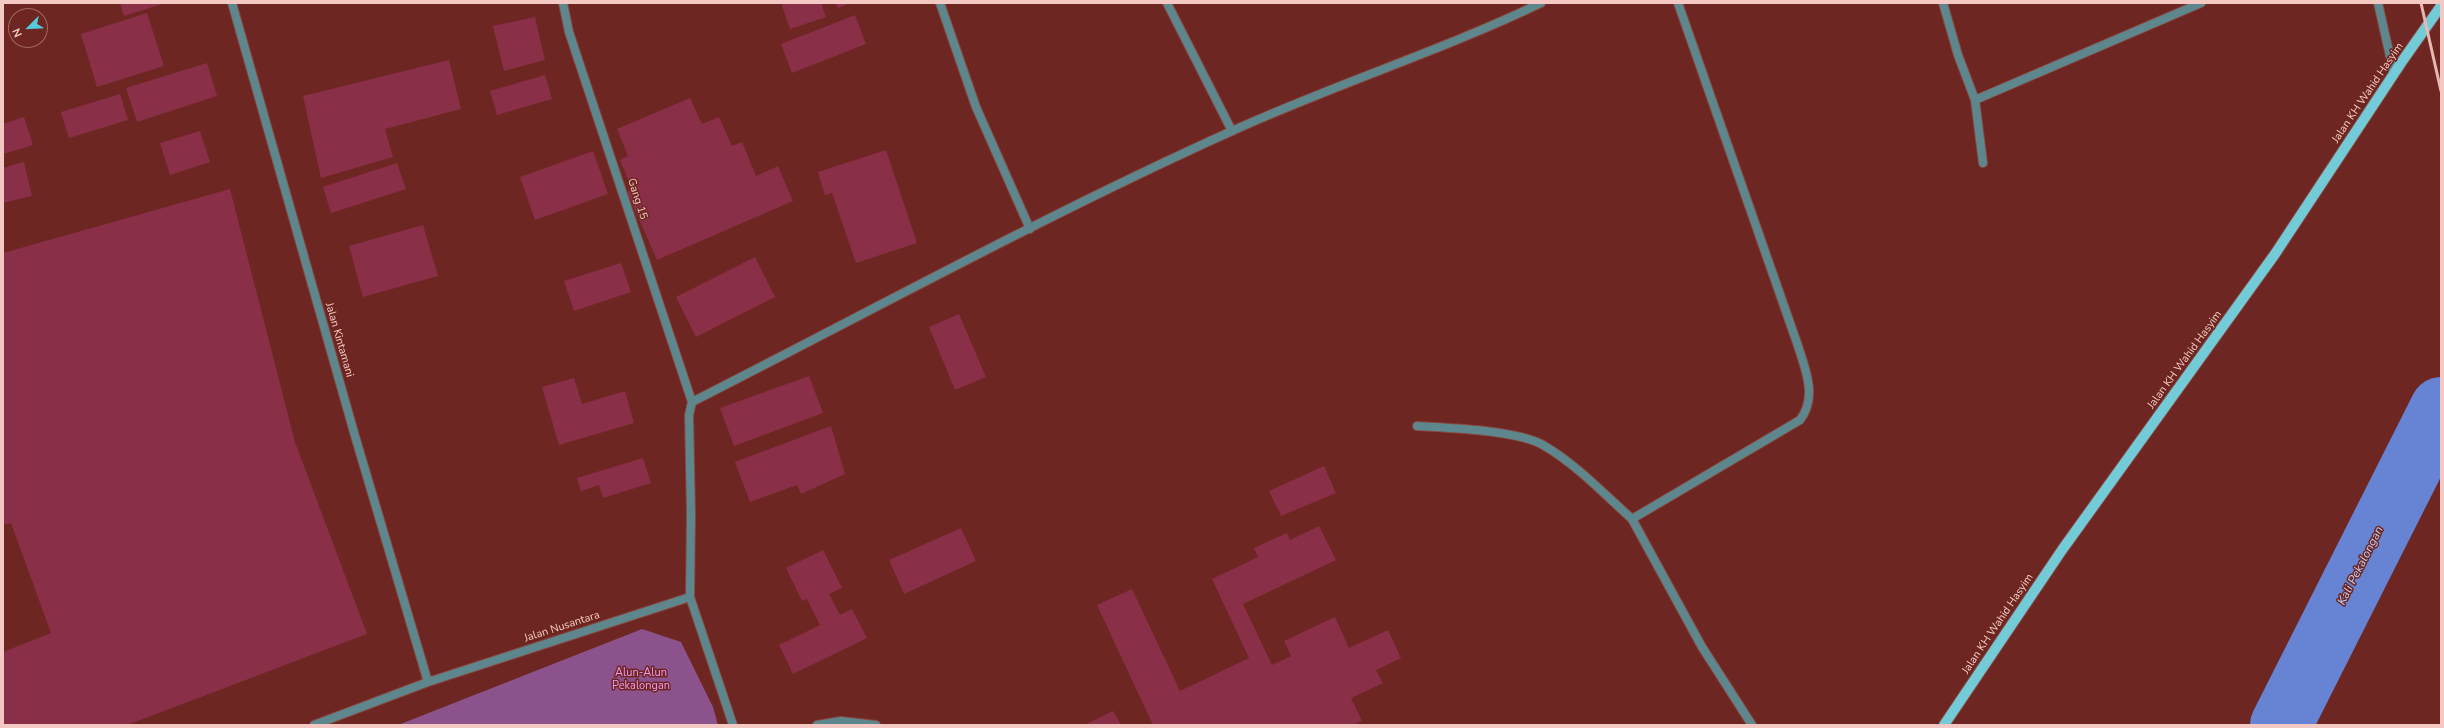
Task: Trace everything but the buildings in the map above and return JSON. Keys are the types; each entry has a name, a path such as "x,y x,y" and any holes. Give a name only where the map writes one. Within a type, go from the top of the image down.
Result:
{"main road":[{"name":"Jalan KH Wahid Hasyim","path":"1944,725 2062,550 2275,254 2394,74 2441,6"}],"street":[{"name":"Jalan Kintamani","path":"232,3 355,436 428,682"},
{"name":"Gang 15","path":"562,3 569,32 692,402"},
{"path":"940,3 976,108 1030,229"},
{"path":"1167,3 1232,131"},
{"path":"733,725 690,597 691,514 689,415 692,402 844,322 1030,229 1232,131 1366,74 1508,19 1541,3"},
{"path":"1632,519 1800,420 1806,413 1809,400 1808,377 1797,343 1678,3"},
{"path":"1943,3 1958,55 1975,100 1983,163"},
{"path":"1975,100 2201,3"},
{"path":"2378,3 2394,74"},
{"path":"1417,426 1463,429 1512,436 1542,444 1575,468 1632,519 1702,647 1752,725"},
{"name":"Jalan Nusantara","path":"314,725 428,682 690,597"},
{"path":"816,725 841,721 876,725"}],"green space":[{"name":"Alun-Alun Pekalongan","path":"642,629 681,642 713,707 718,725 398,725"}],"waterway":[{"name":"Kali Pekalongan","path":"2281,725 2441,408"}],"railway":[{"path":"2421,3 2441,91"}]}
